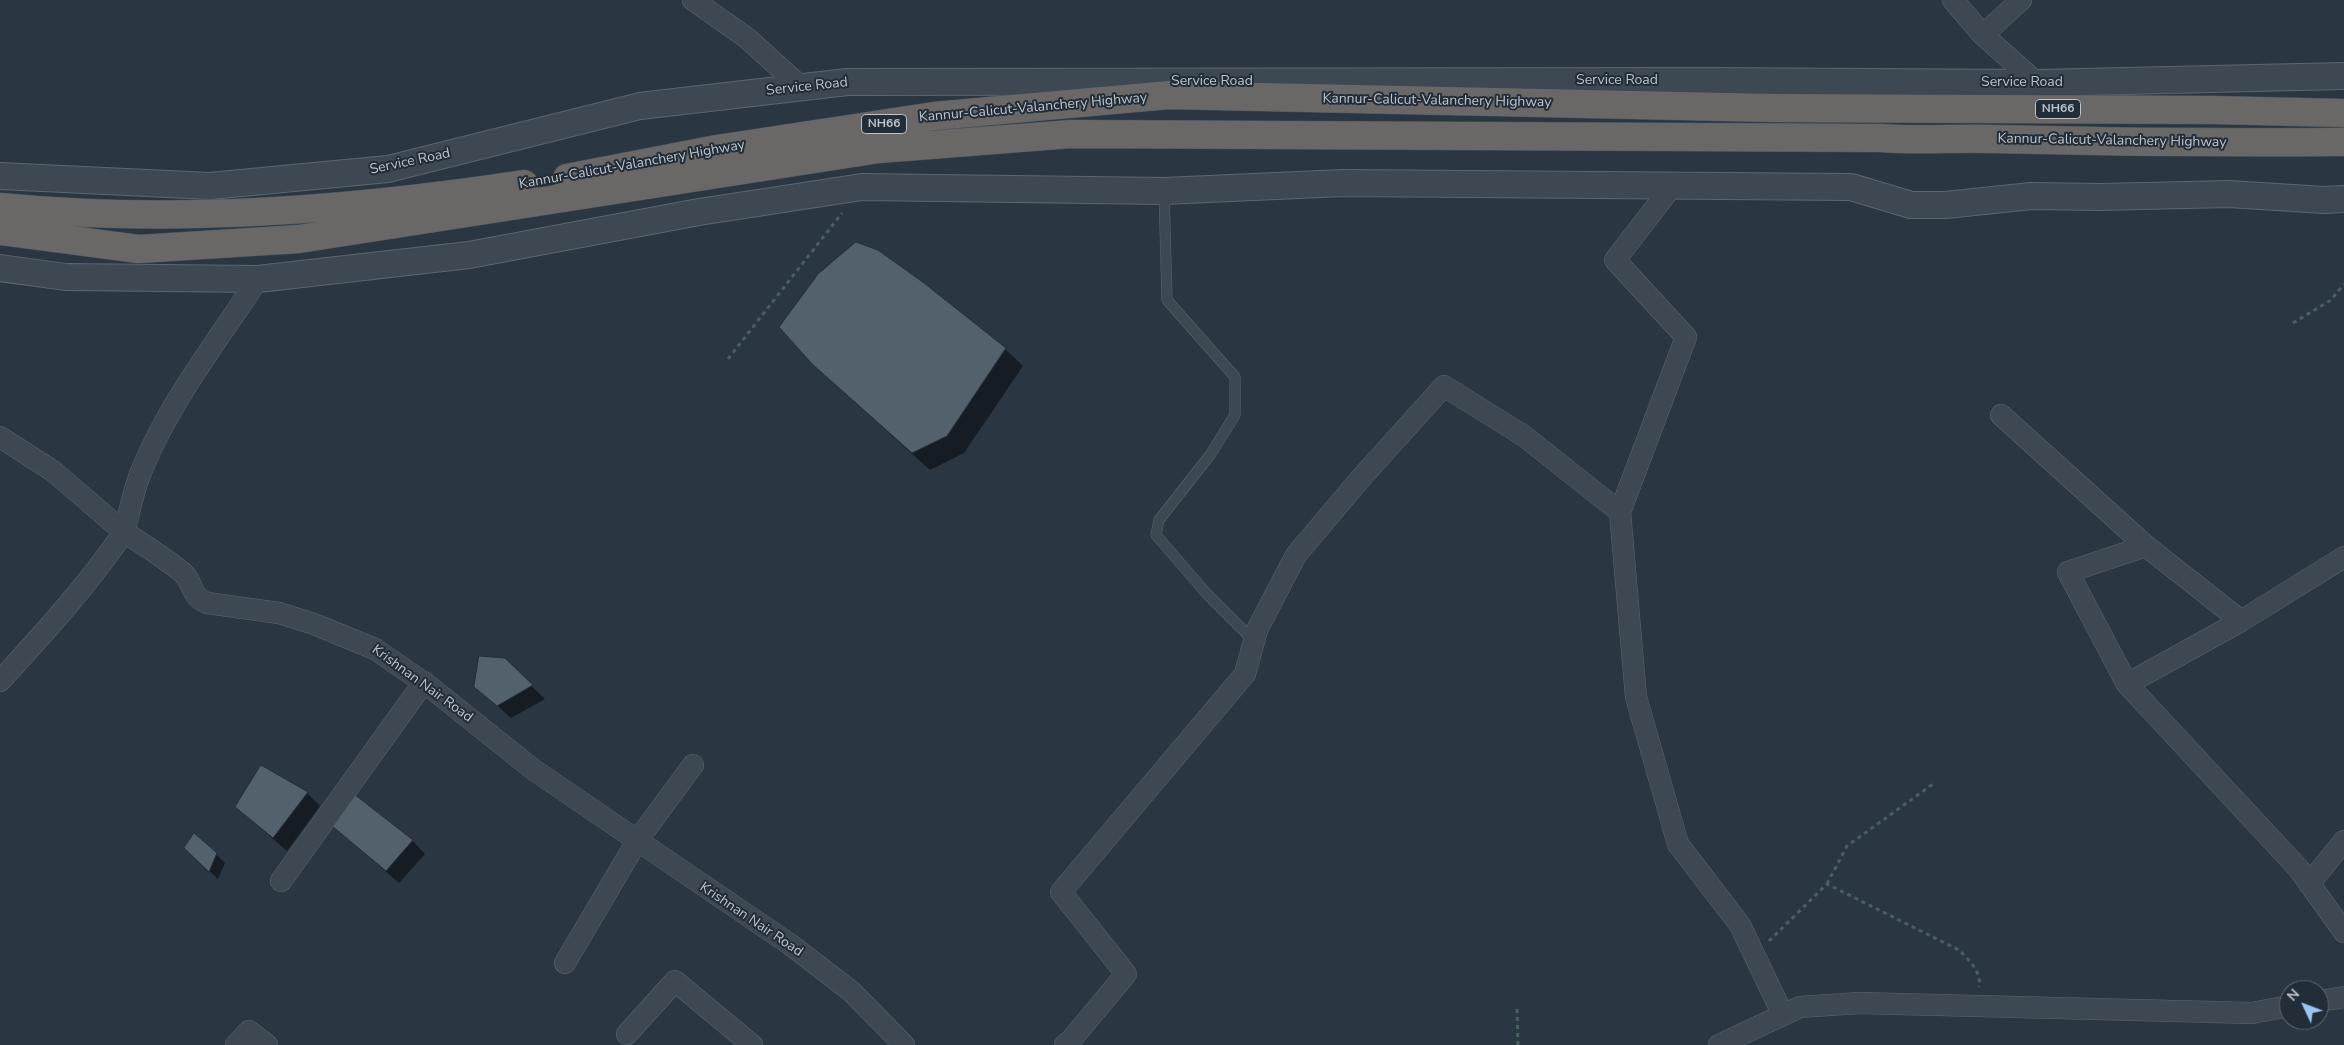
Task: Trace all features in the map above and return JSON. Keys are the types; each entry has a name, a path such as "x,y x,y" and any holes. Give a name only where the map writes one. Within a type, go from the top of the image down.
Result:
{"highway":[{"name":"Kannur-Calicut-Valanchery Highway","path":"0,207 30,210 186,215 351,206 427,199 585,175 717,149 934,116 1169,95 1773,108 2204,110 2344,113"},
{"name":"Kannur-Calicut-Valanchery Highway","path":"0,231 139,249 299,239 879,149 1071,134 1881,138 2237,144 2344,142"}],"street":[{"path":"693,0 747,38 802,87"},
{"path":"1953,0 1983,35 2037,83"},
{"path":"1983,35 2021,0"},
{"name":"Service Road","path":"0,176 210,186 388,169 640,106 847,82 1716,81 2037,83 2344,76"},
{"path":"0,268 66,277 258,279 469,255 699,212 862,187 1164,190 1343,184 1852,187 1911,205 1946,205 2031,196 2099,197 2229,194 2324,200 2344,199"},
{"path":"1673,185 1615,260 1686,337 1620,512 1636,697 1678,844 1740,925 1783,1015"},
{"path":"0,681 99,570 124,532 137,481 153,444 171,412 258,279"},
{"path":"1065,1045 1072,1040 1126,974 1061,892 1245,674 1257,630 1296,555 1361,478 1444,386 1524,436 1620,512"},
{"path":"2001,415 2146,546 2241,621"},
{"name":"Krishnan Nair Road","path":"0,436 53,471 124,532 185,575 194,595 200,600 214,604 279,613 331,630 375,648 424,682 534,770 791,945 852,992 904,1045"},
{"path":"2146,546 2068,572 2127,684 2299,869 2344,932"},
{"path":"2127,684 2241,621 2344,557"},
{"path":"281,881 424,682"},
{"path":"565,964 637,841 693,765"},
{"path":"2309,884 2344,841"},
{"path":"626,1034 675,981 752,1045"},
{"path":"2329,999 2344,997"},
{"path":"1719,1045 1800,1007 1860,1003 2252,1013 2279,1008"},
{"path":"236,1045 249,1031 267,1045"}],"lane":[{"path":"1164,190 1167,300 1234,376 1235,415 1210,455 1159,520 1156,535 1207,594 1254,641"}],"path":[{"path":"728,359 862,187"},
{"path":"2293,323 2331,300 2344,284"},
{"path":"1767,944 1770,938 1826,884 1848,846 1933,784"},
{"path":"1826,884 1959,950 1976,968 1981,984 1971,1006"},
{"path":"1517,1009 1518,1045"}],"building":[{"path":"856,242 878,250 924,283 1006,348 947,436 912,453 812,364 779,327 818,274"},
{"path":"479,656 505,658 533,685 497,706 474,687"},
{"path":"261,765 308,792 273,838 235,807"},
{"path":"354,794 413,840 386,871 332,826"},
{"path":"194,833 217,853 209,872 184,848"}]}
